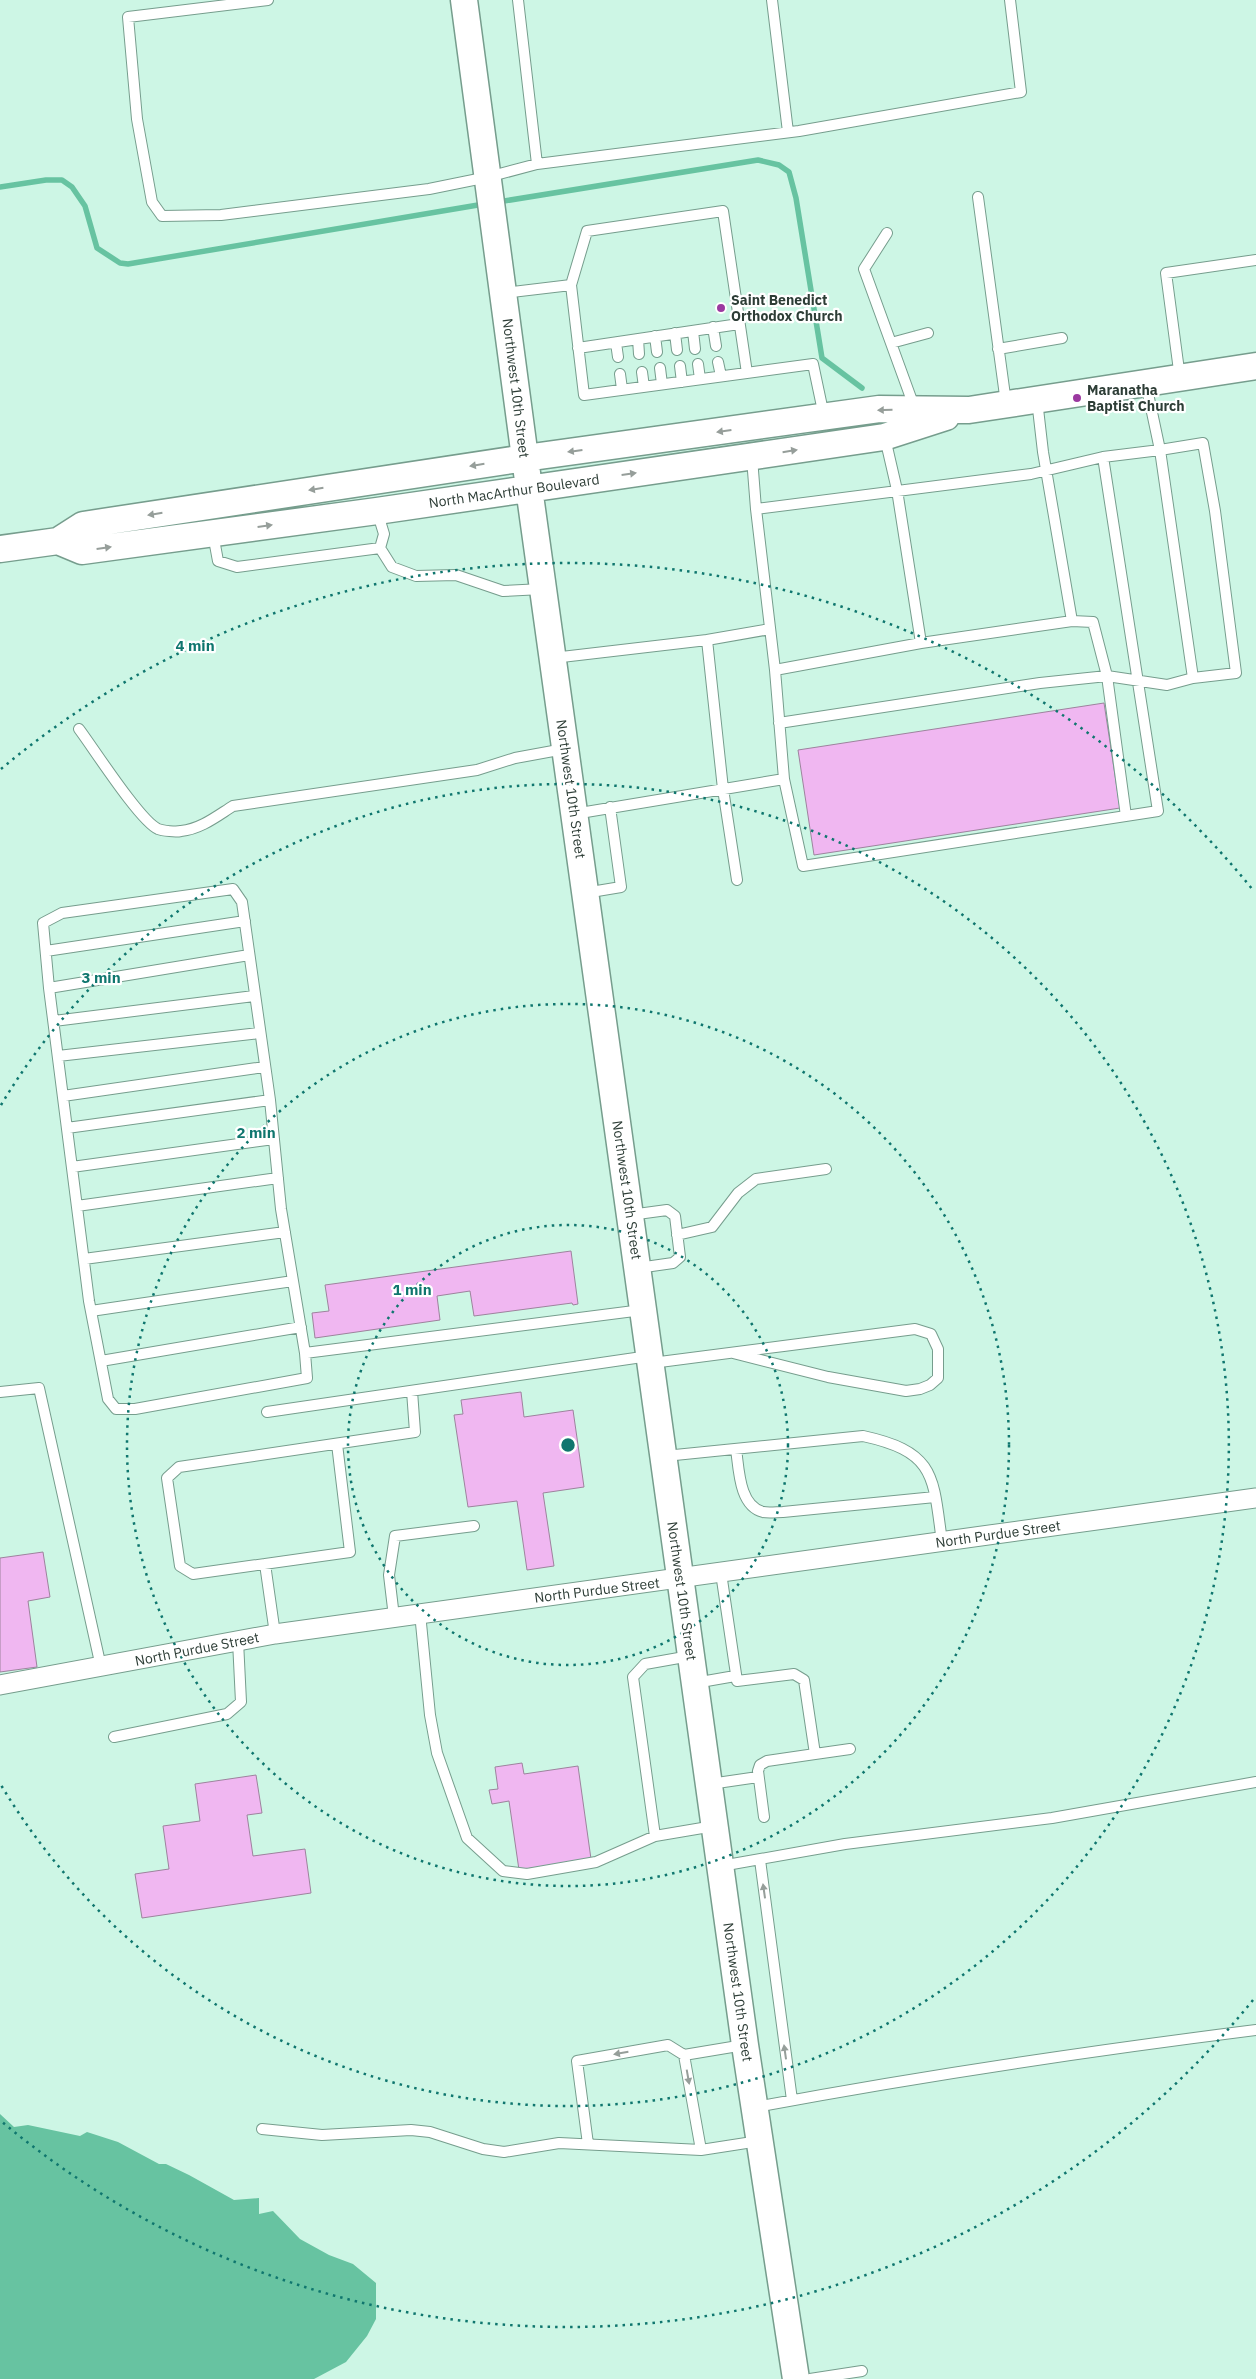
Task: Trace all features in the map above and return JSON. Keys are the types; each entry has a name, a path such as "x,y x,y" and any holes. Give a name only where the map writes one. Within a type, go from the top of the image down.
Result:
{"main road":[{"name":"Northwest 10th Street","path":"464,0 529,488 720,1866 759,2141 796,2379"},
{"name":"North MacArthur Boulevard","path":"58,540 82,551 752,457 885,437 969,410 1256,366"},
{"name":"North MacArthur Boulevard","path":"0,549 58,540 83,525 525,458 879,409 969,410"}],"street":[{"name":"North Purdue Street","path":"0,1685 275,1634 1256,1498"}],"lane":[{"path":"268,0 128,18 137,119 152,202 162,216 221,215 429,189 488,178 537,164 788,132 1021,92 1010,0"},
{"path":"518,0 537,164"},
{"path":"772,0 788,132"},
{"path":"978,197 1006,404"},
{"path":"747,373 723,211 587,231 571,285 584,395 720,376 747,373 813,364 824,417"},
{"path":"887,232 864,269 915,410"},
{"path":"1180,378 1166,273 1256,260"},
{"path":"504,293 571,285"},
{"path":"578,348 739,324"},
{"path":"713,327 716,346"},
{"path":"693,331 695,349"},
{"path":"675,333 677,350"},
{"path":"891,343 928,333"},
{"path":"655,336 658,352"},
{"path":"998,349 1062,338"},
{"path":"638,339 639,354"},
{"path":"616,343 618,357"},
{"path":"718,362 720,376"},
{"path":"698,364 700,379"},
{"path":"680,366 682,382"},
{"path":"660,368 662,384"},
{"path":"642,372 644,387"},
{"path":"620,374 622,390"},
{"path":"1146,383 1160,450 1193,678"},
{"path":"1037,399 1072,621"},
{"path":"885,437 897,490 921,644"},
{"path":"756,509 1047,471 1103,458 1203,443 1215,511 1236,673 1193,678 1167,685 1107,676 1040,683 780,723"},
{"path":"752,457 756,509 775,670 784,779 803,866 1158,812 1103,458"},
{"path":"377,511 384,534 380,548 392,567 416,576 456,575 503,591 543,588"},
{"path":"213,533 218,562 237,567 380,548"},
{"path":"775,670 921,644 1072,621 1093,622 1107,676 1126,816"},
{"path":"553,658 707,640 770,629"},
{"path":"707,640 723,789 737,880"},
{"path":"79,729 141,813 158,829 181,832 201,826 218,817 232,806 477,770 515,758 565,748"},
{"path":"574,814 784,779"},
{"path":"585,893 621,888 610,807"},
{"path":"234,889 242,902 245,921 259,1033 270,1100 285,1232 305,1353 307,1378 135,1409 116,1409 108,1399 91,1311 49,988 43,923 62,913 234,889"},
{"path":"46,951 245,921"},
{"path":"49,988 249,955"},
{"path":"54,1022 254,996"},
{"path":"58,1056 259,1033"},
{"path":"63,1096 264,1067"},
{"path":"67,1128 270,1100"},
{"path":"72,1167 274,1139"},
{"path":"677,1235 712,1228 738,1193 756,1179 826,1169"},
{"path":"77,1206 278,1178"},
{"path":"630,1215 667,1210 675,1216 680,1257 673,1263 638,1268"},
{"path":"84,1259 285,1232"},
{"path":"91,1311 293,1281"},
{"path":"305,1353 643,1310"},
{"path":"101,1361 301,1327"},
{"path":"266,1412 650,1360 915,1330 930,1334 938,1349 938,1378 930,1385 906,1391 828,1377 733,1352"},
{"path":"0,1392 39,1388 101,1666"},
{"path":"337,1444 350,1552 193,1574 180,1566 167,1478 179,1467 415,1432 412,1391"},
{"path":"664,1456 863,1436 880,1439 907,1450 926,1469 936,1497 942,1542"},
{"path":"736,1449 746,1498 755,1509 764,1512 783,1512 936,1497"},
{"path":"394,1617 390,1575 395,1536 474,1526"},
{"path":"265,1564 275,1634"},
{"path":"721,1573 735,1676 740,1682 794,1674 804,1680 815,1754"},
{"path":"420,1614 430,1714 437,1753 466,1838 503,1871 527,1874 596,1862 654,1836 715,1826"},
{"path":"114,1737 227,1714 241,1702 238,1641"},
{"path":"654,1836 633,1678 645,1664 691,1656"},
{"path":"695,1683 735,1676"},
{"path":"764,1817 758,1777 760,1765 767,1762 850,1749"},
{"path":"709,1784 758,1777"},
{"path":"720,1866 845,1844 1052,1818 1256,1782"},
{"path":"760,1860 792,2100"},
{"path":"754,2107 1160,2042 1256,2030"},
{"path":"588,2144 577,2061 668,2045 684,2055 745,2045"},
{"path":"684,2055 700,2150"},
{"path":"262,2129 322,2135 411,2130 430,2132 483,2149 504,2152 559,2143 700,2150 759,2141"},
{"path":"810,2379 862,2371"}],"shaded area":[{"path":"0,2114 14,2127 28,2125 80,2136 87,2132 118,2142 159,2164 166,2164 189,2175 234,2200 259,2198 259,2214 273,2211 300,2239 329,2255 353,2264 376,2283 376,2319 367,2336 346,2362 314,2379 0,2379"}],"building":[{"path":"1104,703 1120,808 814,855 798,750"},
{"path":"571,1251 578,1304 573,1305 572,1303 474,1316 470,1291 437,1296 440,1320 315,1338 312,1313 329,1311 325,1285"},
{"path":"521,1392 524,1417 573,1410 584,1487 543,1493 554,1566 527,1570 517,1501 468,1507 454,1415 463,1414 461,1400"},
{"path":"43,1552 50,1597 28,1601 37,1667 0,1672 0,1558"},
{"path":"522,1763 524,1774 578,1766 591,1859 519,1870 509,1801 492,1804 489,1790 498,1789 495,1767"},
{"path":"256,1775 262,1813 247,1815 253,1856 305,1849 311,1893 142,1918 135,1874 169,1869 163,1826 200,1821 195,1784"}],"waterway":[{"path":"498,202 758,160 779,165 789,172 796,198 822,358 862,388"},
{"path":"0,187 46,180 62,180 72,187 85,206 97,248 120,263 128,264 484,204"}],"place":[{"name":"Saint Benedict Orthodox Church","path":"721,308"},
{"name":"Maranatha Baptist Church","path":"1077,398"}]}
